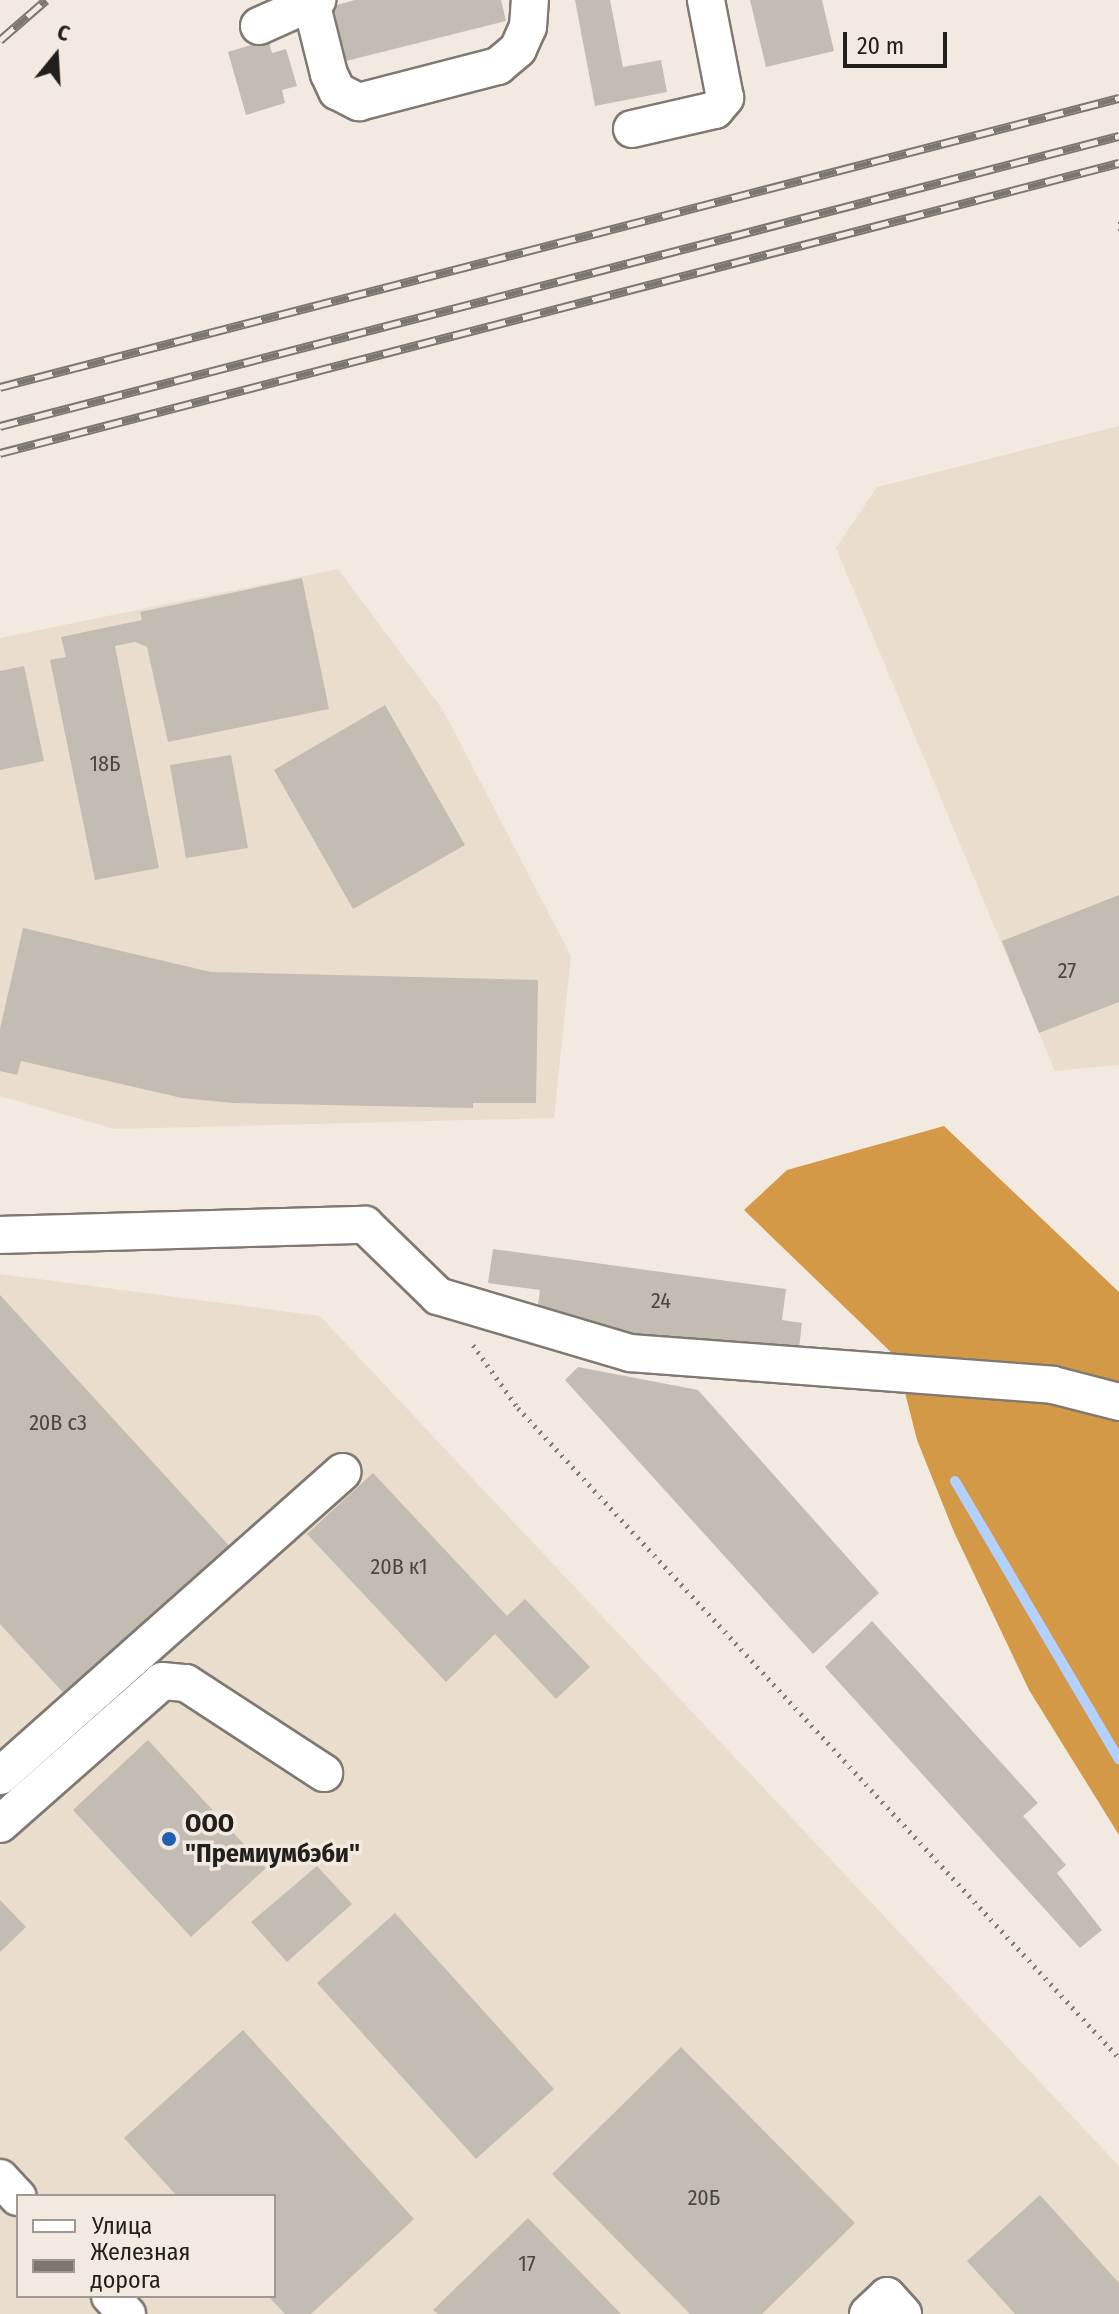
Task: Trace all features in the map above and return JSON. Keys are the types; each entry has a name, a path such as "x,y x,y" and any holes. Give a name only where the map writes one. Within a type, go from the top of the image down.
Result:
{"lane":[{"path":"259,26 314,1 329,74 337,91 359,102 498,66 518,49 528,27 530,0"},
{"path":"632,129 715,110 725,98 706,0"},
{"path":"0,1235 365,1225 438,1296 630,1353 1053,1385 1119,1402"},
{"path":"0,1776 342,1472"},
{"path":"0,1824 162,1681 186,1683 324,1773"},
{"path":"0,2178 16,2195"},
{"path":"868,2314 887,2296 903,2314"},
{"path":"112,2298 127,2314"}],"path":[{"path":"438,1296 518,1408 1119,2058"}],"shaded area":[{"path":"1119,426 1119,1065 1055,1071 836,548 877,487"},
{"path":"338,569 443,710 571,956 554,1118 115,1129 0,1096 0,638"},
{"path":"944,1126 1119,1292 1119,1835 1029,1690 954,1532 917,1440 896,1357 744,1210 787,1170"},
{"path":"0,1274 320,1316 1119,2166 1119,2314 0,2314"}],"building":[{"path":"355,0 501,0 506,21 346,61 333,6"},
{"path":"575,0 610,0 623,67 661,60 667,92 595,106"},
{"path":"750,0 822,0 834,51 766,67"},
{"path":"268,40 272,53 286,49 297,86 282,90 285,103 246,115 228,52"},
{"path":"302,578 329,709 168,742 147,647 135,642 115,646 159,868 95,880 50,660 66,657 61,637 142,620 140,612"},
{"path":"24,666 44,761 0,770 0,671"},
{"path":"385,705 465,845 353,909 274,770"},
{"path":"231,755 248,848 186,858 170,765"},
{"path":"1119,895 1119,1002 1039,1033 1002,941"},
{"path":"23,928 211,972 538,980 536,1103 473,1103 473,1108 233,1103 182,1098 21,1061 17,1075 0,1071 0,1029"},
{"path":"493,1249 786,1289 782,1320 802,1323 798,1357 569,1326 570,1315 537,1311 540,1290 488,1283"},
{"path":"0,1295 234,1551 70,1700 0,1624"},
{"path":"578,1367 698,1390 879,1593 813,1654 565,1380"},
{"path":"373,1473 507,1616 525,1599 590,1667 556,1699 495,1634 446,1682 307,1534"},
{"path":"872,1621 1038,1803 1023,1816 1066,1865 1057,1873 1102,1930 1080,1948 825,1667"},
{"name":"ООО \"Премиумбэби\"","path":"148,1740 266,1868 191,1937 73,1810"},
{"path":"317,1866 352,1904 287,1962 251,1922"},
{"path":"0,1900 26,1927 0,1952"},
{"path":"395,1913 554,2089 476,2159 317,1983"},
{"path":"243,2030 414,2219 311,2314 285,2314 270,2298 276,2298 276,2194 175,2194 124,2138"},
{"path":"681,2047 855,2223 762,2314 690,2314 552,2174"},
{"path":"1040,2195 1119,2283 1119,2314 1015,2314 967,2261"},
{"path":"528,2218 621,2314 438,2314 433,2310"}],"waterway":[{"path":"955,1481 1119,1759"}],"railway":[{"path":"0,40 46,0"},
{"path":"0,387 1119,98"},
{"path":"0,426 1119,136"},
{"path":"0,453 1119,163"}],"place":[{"name":"ООО \"Премиумбэби\"","path":"169,1839"}]}
